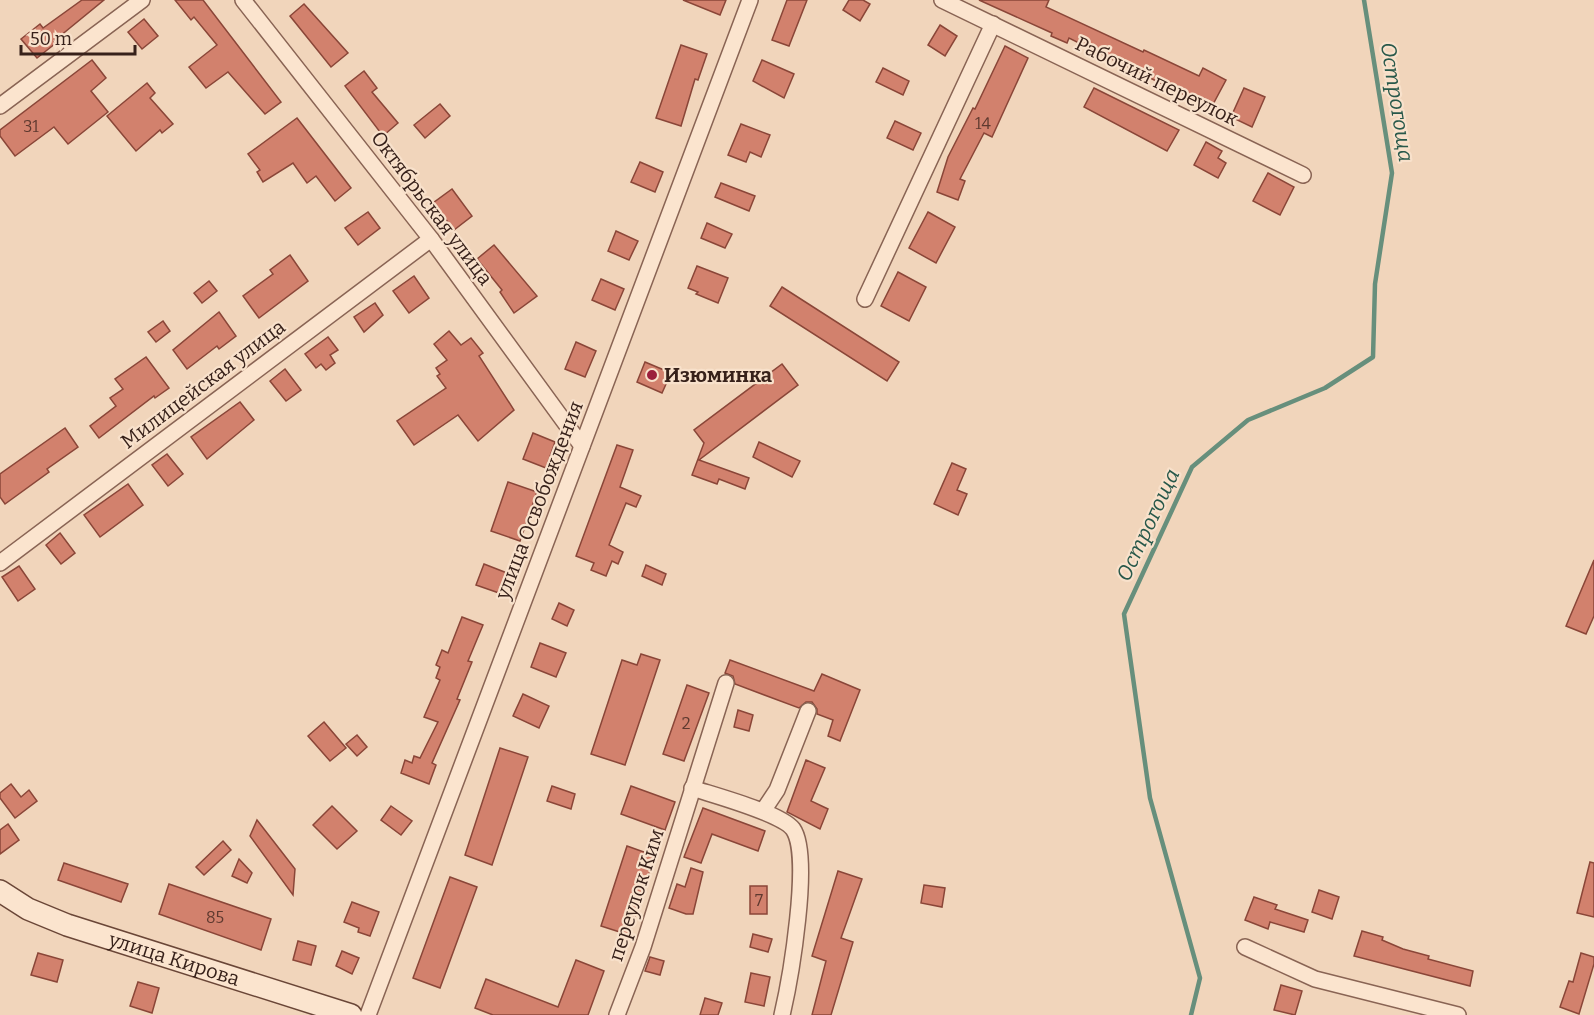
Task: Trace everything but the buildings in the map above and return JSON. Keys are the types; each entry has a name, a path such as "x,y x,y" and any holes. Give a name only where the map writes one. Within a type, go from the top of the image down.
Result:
{"main road":[{"name":"улица Кирова","path":"0,891 28,909 67,925 351,1015"}],"street":[{"path":"0,106 142,0"},
{"name":"Октябрьская улица","path":"243,0 431,239 582,446"},
{"name":"улица Освобождения","path":"368,1015 750,0"},
{"name":"Рабочий переулок","path":"942,0 1303,175"},
{"path":"866,299 993,24"},
{"name":"Милицейская улица","path":"0,563 431,239"},
{"name":"переулок Ким","path":"617,1015 643,947 726,683"},
{"path":"763,811 777,790 808,711"},
{"path":"692,788 763,811 792,828 797,838 801,896 789,984 782,1015"},
{"path":"1245,947 1315,979 1458,1015"}],"waterway":[{"name":"Острогоща","path":"1191,1015 1200,978 1150,798 1124,614 1192,467 1248,420 1325,388 1373,357 1375,284 1392,173 1364,0"}],"place":[{"name":"Изюминка","path":"652,375"}]}
